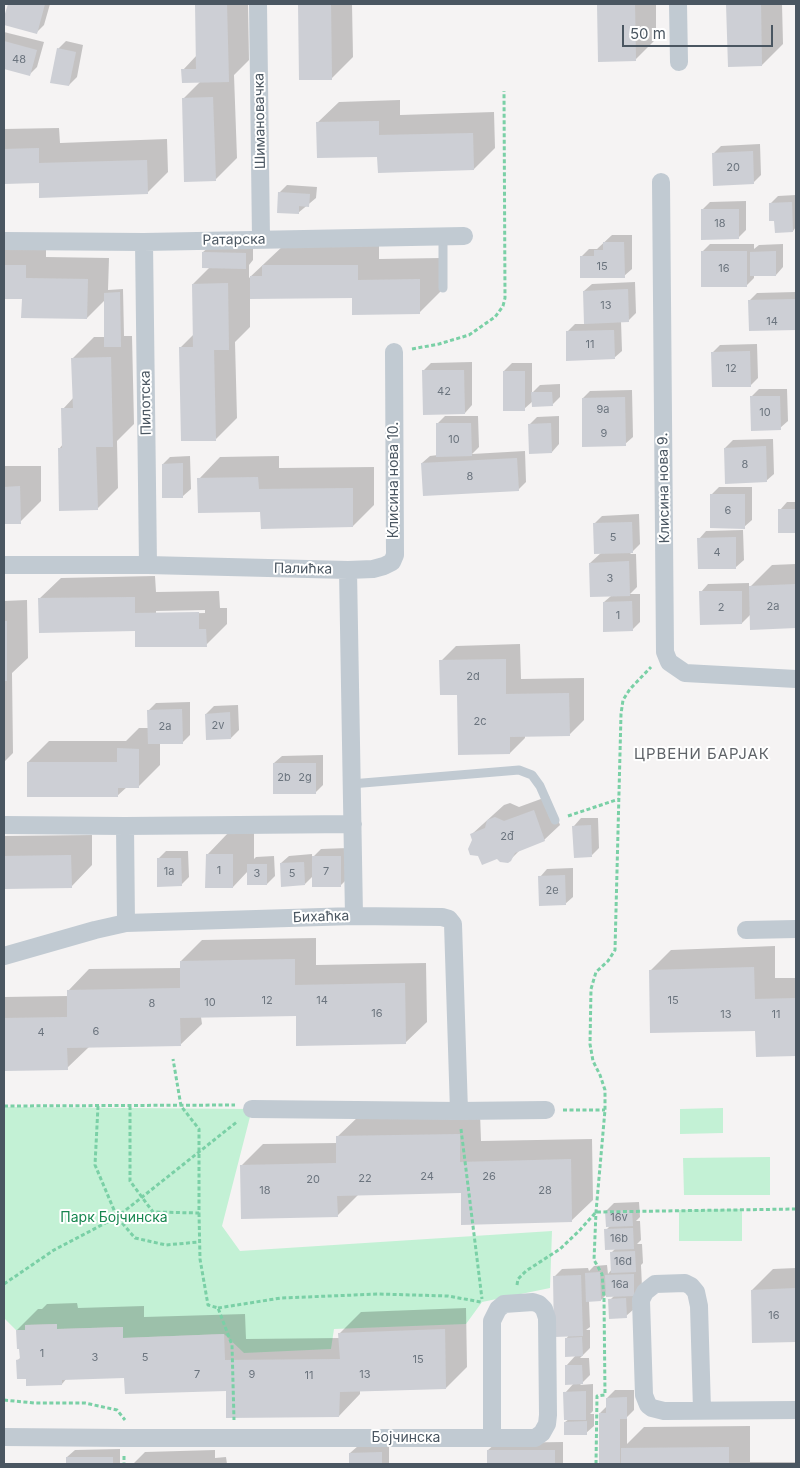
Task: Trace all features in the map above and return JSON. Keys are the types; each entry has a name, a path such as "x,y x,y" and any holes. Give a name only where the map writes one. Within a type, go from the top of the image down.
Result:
{"street":[{"name":"Шимановачка","path":"258,4 262,239"},
{"path":"678,4 678,62"},
{"name":"Клисина нова 9.","path":"661,182 665,652 669,662 685,673 796,680"},
{"name":"Ратарска","path":"4,241 144,242 464,236"},
{"name":"Пилотска","path":"144,242 148,565"},
{"name":"Клисина нова 10.","path":"348,570 374,569 384,566 392,562 394,555 394,352"},
{"name":"Палићка","path":"4,566 148,565 348,570 354,916"},
{"path":"4,825 353,824"},
{"path":"124,826 126,923"},
{"name":"Бихаћка","path":"4,956 126,923 354,916 442,917 449,919 453,924 458,1111"},
{"path":"746,930 796,930"},
{"path":"252,1110 546,1110"},
{"path":"702,1410 699,1306 696,1292 685,1283 655,1284 645,1292 641,1300 644,1395 648,1405 658,1410 702,1410 796,1410"},
{"path":"492,1438 492,1321 498,1309 504,1304 512,1302"},
{"name":"Бојчинска","path":"4,1437 535,1438 542,1433 547,1424 548,1415 547,1318 544,1309 539,1304 533,1302 512,1302"}],"lane":[{"path":"443,237 443,288"},
{"path":"351,784 519,770 532,775 540,786 555,820"}],"path":[{"path":"394,352 439,344 469,335 495,317 504,306 504,91"},
{"path":"596,1464 597,1396 605,1395 602,1274 594,1260 605,1090 593,1061 590,1044 591,989 596,972 608,961 615,950 621,714 624,700 640,677"},
{"path":"555,820 619,800"},
{"path":"173,1059 181,1106 199,1129 200,1259 208,1305 218,1308 281,1298 379,1294 448,1296 482,1302 458,1111"},
{"path":"4,1106 241,1106 252,1110"},
{"path":"98,1106 96,1165 117,1217 135,1238 166,1245 200,1242"},
{"path":"130,1106 130,1181 153,1212 199,1214"},
{"path":"4,1284 54,1250 117,1217 252,1110"},
{"path":"546,1110 605,1110"},
{"path":"512,1302 518,1279 537,1262 560,1249 596,1212 796,1209"},
{"path":"218,1308 232,1345 234,1422"},
{"path":"4,1400 34,1403 86,1404 117,1410 125,1421"}],"green space":[{"name":"Парк Бојчинска","path":"4,1107 252,1109 222,1226 240,1251 552,1231 550,1288 482,1302 466,1324 334,1329 331,1349 244,1353 224,1334 123,1338 123,1327 57,1329 56,1324 25,1325 25,1330 16,1330 4,1318"},
{"path":"723,1108 723,1133 680,1134 680,1109"},
{"path":"770,1157 770,1195 684,1195 683,1158"},
{"path":"742,1209 742,1241 679,1241 679,1210"}],"building":[{"path":"8,4 45,4 37,34 4,25"},
{"path":"195,4 227,4 229,82 182,83 181,69 196,69"},
{"path":"298,4 331,4 332,80 299,80"},
{"path":"597,4 635,4 636,61 598,62"},
{"path":"726,4 761,4 762,66 728,67"},
{"path":"4,41 37,50 30,76 4,69"},
{"path":"57,48 76,52 69,86 50,83"},
{"path":"213,97 216,181 184,182 182,98"},
{"path":"379,121 379,135 473,133 474,170 378,173 377,157 317,158 316,122"},
{"path":"39,148 39,163 147,160 148,194 39,198 39,183 4,184 4,149"},
{"path":"753,151 754,184 713,186 712,153"},
{"path":"278,192 310,194 309,207 299,206 299,214 277,213"},
{"path":"792,202 793,232 775,233 774,221 769,221 769,203"},
{"path":"701,209 739,209 739,239 701,240"},
{"path":"603,242 624,242 625,278 580,278 580,256 594,256 594,250 603,250"},
{"path":"701,251 747,251 747,287 701,287"},
{"path":"776,251 776,276 750,276 750,252"},
{"path":"202,252 246,253 246,269 202,268"},
{"path":"4,265 26,265 26,278 88,279 87,319 21,318 22,299 4,299"},
{"path":"262,265 358,265 358,280 420,279 420,314 352,315 352,298 250,299 250,276 262,276"},
{"path":"228,283 229,350 214,350 216,441 181,441 179,347 193,347 192,284"},
{"path":"628,289 629,322 584,324 583,291"},
{"path":"120,292 121,347 104,347 104,293"},
{"path":"796,299 796,330 749,331 748,300"},
{"path":"614,330 615,359 566,361 566,331"},
{"path":"750,351 751,387 712,387 711,352"},
{"path":"111,357 113,447 96,447 98,510 59,511 58,448 62,448 61,408 73,408 71,358"},
{"path":"422,370 464,370 465,414 423,415"},
{"path":"503,371 525,371 525,411 503,411"},
{"path":"531,392 552,392 553,406 532,407"},
{"path":"750,396 780,396 781,430 751,431"},
{"path":"625,397 626,446 582,447 582,398"},
{"path":"436,423 471,423 472,456 436,457"},
{"path":"551,423 552,453 529,454 528,424"},
{"path":"766,446 767,482 725,484 724,448"},
{"path":"517,458 519,491 423,496 421,463"},
{"path":"183,463 183,498 162,498 162,464"},
{"path":"258,477 259,489 353,488 353,527 261,529 260,512 198,513 197,478"},
{"path":"20,486 21,524 4,524 4,487"},
{"path":"710,494 745,494 745,529 710,528"},
{"path":"778,509 796,509 796,533 778,533"},
{"path":"632,522 633,553 594,554 593,523"},
{"path":"736,537 736,569 698,569 697,538"},
{"path":"629,561 630,596 590,597 589,563"},
{"path":"796,584 796,628 750,630 749,586"},
{"path":"699,591 742,591 742,624 700,625"},
{"path":"135,597 135,613 199,612 199,629 206,629 207,647 135,647 135,631 39,633 38,598"},
{"path":"632,601 633,631 603,632 603,602"},
{"path":"4,621 7,621 7,681 4,681"},
{"path":"506,659 506,694 569,693 570,736 510,737 510,754 458,755 457,695 440,695 439,660"},
{"path":"182,709 183,744 148,744 147,710"},
{"path":"230,712 231,739 206,740 205,714"},
{"path":"117,748 139,749 139,788 118,788 118,797 27,797 27,762 117,762"},
{"path":"273,763 316,763 316,794 273,794"},
{"path":"534,810 545,841 515,853 508,863 500,862 497,859 482,865 478,856 470,855 468,849 472,840 470,834 485,828 487,820 495,817 504,821"},
{"path":"591,825 592,857 574,858 572,826"},
{"path":"206,854 233,854 233,888 205,888"},
{"path":"71,855 72,888 4,889 4,856"},
{"path":"312,856 341,856 341,887 312,887"},
{"path":"157,858 181,858 182,886 157,887"},
{"path":"304,862 305,885 281,887 280,863"},
{"path":"247,864 267,864 267,885 247,885"},
{"path":"565,875 566,905 539,906 538,876"},
{"path":"295,959 295,985 405,983 406,1044 296,1046 296,1016 180,1018 181,1046 67,1048 68,1070 4,1071 4,1018 67,1017 67,990 180,988 180,961"},
{"path":"754,967 755,999 796,998 796,1056 756,1057 755,1031 650,1033 649,970"},
{"path":"460,1134 460,1162 571,1159 572,1222 461,1225 461,1193 337,1196 338,1217 241,1219 240,1165 336,1163 336,1136"},
{"path":"632,1210 633,1226 606,1227 605,1211"},
{"path":"633,1228 634,1249 605,1250 604,1229"},
{"path":"635,1251 636,1272 611,1273 610,1252"},
{"path":"600,1272 601,1301 586,1302 585,1273"},
{"path":"634,1274 634,1296 606,1297 605,1275"},
{"path":"581,1275 583,1336 554,1337 553,1276"},
{"path":"796,1288 796,1342 752,1343 751,1290"},
{"path":"626,1298 627,1318 609,1319 608,1299"},
{"path":"57,1324 57,1329 123,1327 123,1338 224,1334 225,1360 340,1359 338,1333 445,1329 446,1389 340,1392 339,1417 226,1418 226,1391 125,1394 124,1378 62,1380 62,1385 26,1386 26,1379 17,1379 16,1360 20,1359 19,1349 17,1349 16,1330 25,1330 25,1325"},
{"path":"582,1337 583,1356 565,1357 565,1338"},
{"path":"565,1365 582,1365 583,1384 565,1385"},
{"path":"586,1391 586,1420 564,1420 563,1392"},
{"path":"627,1397 627,1419 620,1419 620,1464 599,1464 599,1413 606,1413 606,1398"},
{"path":"587,1421 587,1435 564,1435 564,1422"},
{"path":"729,1447 729,1464 621,1464 621,1448"},
{"path":"487,1450 555,1450 555,1464 487,1464"},
{"path":"382,1452 382,1464 349,1464 349,1453"},
{"path":"66,1457 113,1457 113,1464 66,1464"}],"district":[{"name":"ЦРВЕНИ БАРЈАК","path":"702,754"}]}
